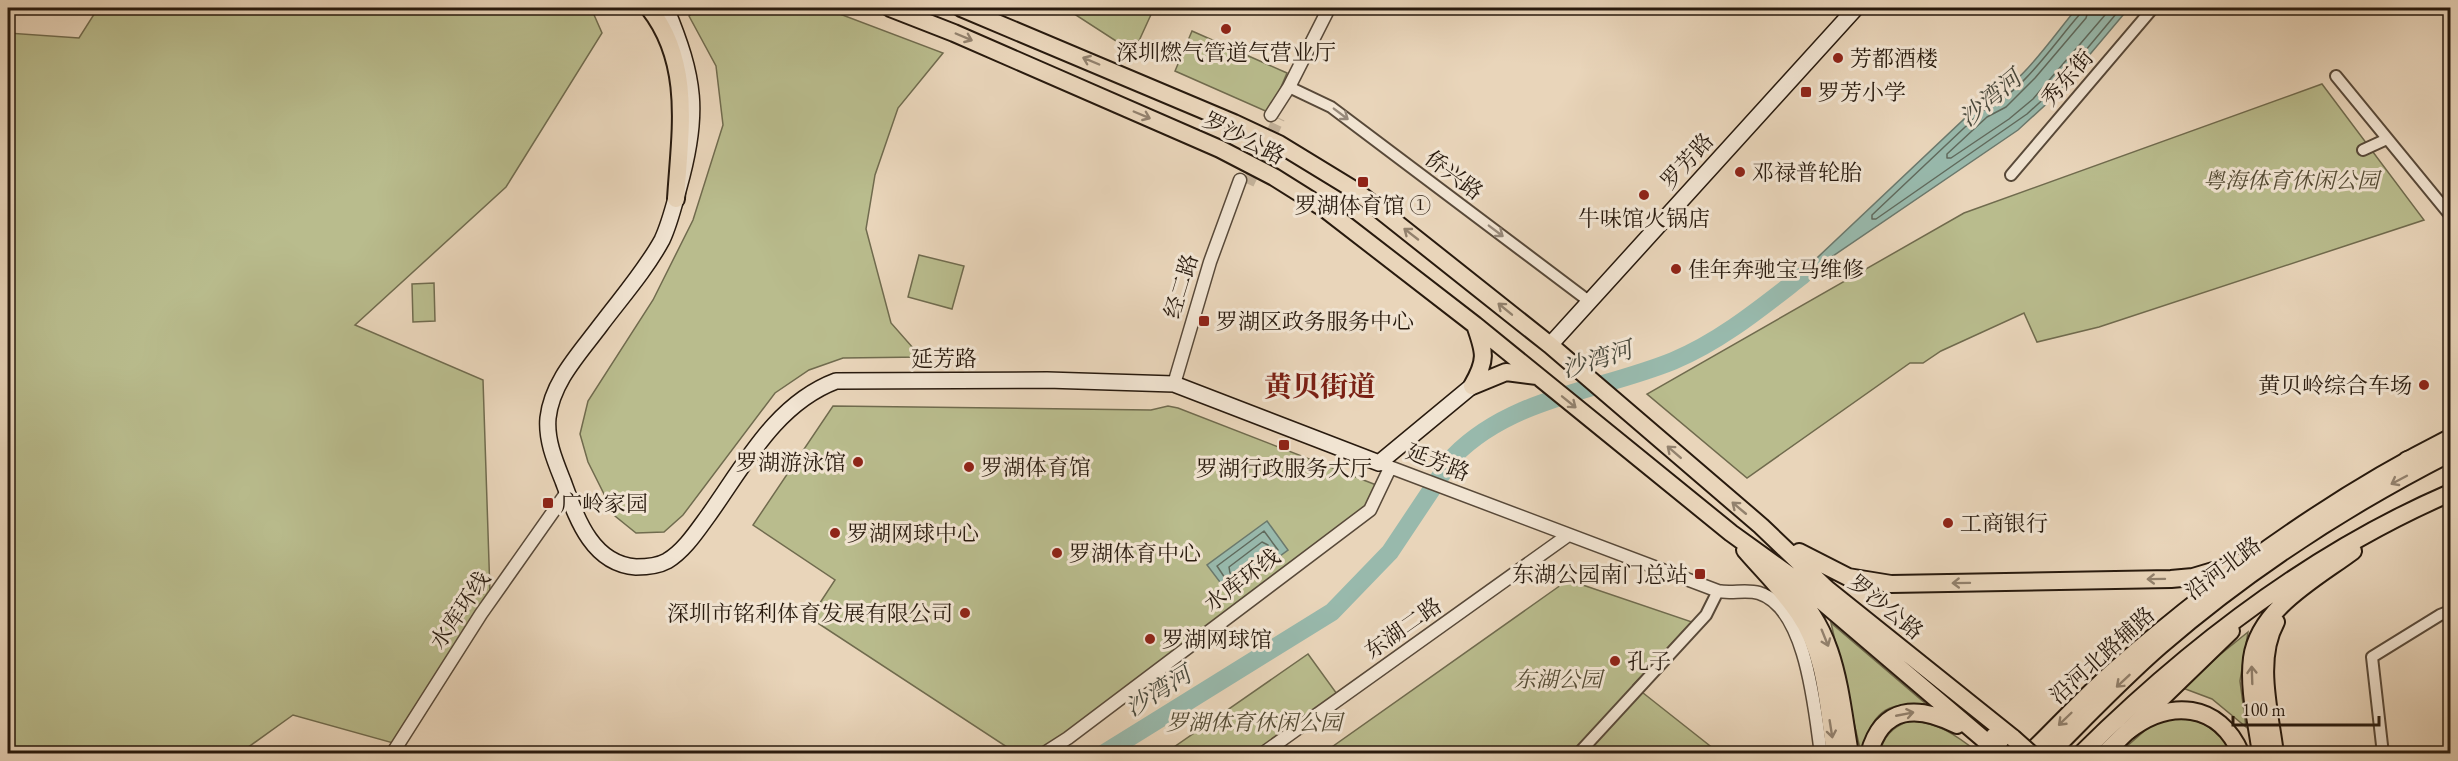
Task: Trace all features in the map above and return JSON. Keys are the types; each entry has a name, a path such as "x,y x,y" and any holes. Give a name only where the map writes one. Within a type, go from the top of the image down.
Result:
{"main road":[{"path":"649,8 669,45 680,83 682,121 676,199"},
{"name":"延芳路","path":"666,8 683,52 693,98 690,144 670,222 651,258 558,384 548,420 549,440 567,492 581,526 604,556 626,566 645,567 667,561 696,532 772,426 790,407 813,390 836,381 1047,380 1174,384 1384,465"},
{"name":"罗沙公路","path":"890,8 1159,122 1274,177 1351,228 1475,325 1695,505 1799,582 1981,737 2008,749 2030,753"},
{"name":"罗沙公路","path":"961,8 1183,100 1279,144 1346,185 1390,216 1619,403 1761,526 1827,589 2008,749"},
{"name":"罗芳路","path":"1555,349 1590,302 1857,8"},
{"path":"1384,465 1472,386 1484,365 1484,356 1475,325"},
{"path":"1472,386 1506,372 1538,377"},
{"name":"沿河北路辅路","path":"2030,753 2116,669 2253,559 2329,505 2407,460 2451,438"},
{"path":"2407,460 2451,447"},
{"name":"沿河北路","path":"2049,753 2160,647 2268,562 2332,518 2451,453"},
{"path":"2081,753 2171,670 2259,603 2326,557 2401,515 2451,493"},
{"path":"2261,753 2251,673 2254,647 2269,619 2293,596 2401,515"},
{"path":"1761,526 1794,549 1831,570 1866,582 1891,584 2171,579 2214,572 2253,559"},
{"path":"1731,533 1796,593 1816,618 1832,654 1850,753"},
{"path":"1731,533 1787,598 1810,634 1818,656 1835,753"},
{"path":"2275,753 2266,680 2266,651 2271,632 2293,596"},
{"path":"2104,753 2259,603"},
{"path":"2128,731 2152,715 2178,710 2193,711 2212,719 2228,731 2241,753"},
{"path":"1869,753 1876,732 1884,723 1907,712 1941,717 1981,737"}],"street":[{"path":"1275,116 1329,8"},
{"name":"秀东街","path":"2011,175 2153,8"},
{"path":"2336,76 2451,214"},
{"name":"侨兴路","path":"1289,87 1331,106 1590,302"},
{"path":"2363,150 2387,139"},
{"name":"经二路","path":"1174,384 1210,261 1244,182"},
{"name":"水库环线","path":"1043,753 1068,738 1370,510 1384,465"},
{"name":"延芳路","path":"1384,465 1567,536 1718,591 1761,593 1776,604 1801,647 1809,673 1821,753"},
{"name":"水库环线","path":"392,753 481,614 567,492"},
{"name":"东湖二路","path":"1262,753 1567,536"},
{"path":"1578,753 1706,615 1718,591"},
{"path":"2383,753 2372,657 2440,615 2451,612"},
{"path":"328,753 334,753"}],"green space":[{"path":"98,8 591,8 602,33 506,187 355,325 483,380 490,593 393,743 293,715 240,753 8,753 8,33 79,38"},
{"path":"700,8 824,8 943,53 898,108 875,175 866,229 891,323 921,357 843,358 809,370 775,393 683,515 664,532 636,533 615,516 588,462 580,434 588,401 653,300 693,220 723,125 716,66 689,16"},
{"path":"1065,8 1154,8 1138,43 1116,41"},
{"path":"1192,31 1287,73 1270,113 1175,71"},
{"name":"粤海体育休闲公园","path":"2322,84 2424,220 2099,327 2037,342 2024,313 1941,351 1923,363 1910,363 1747,478 1647,394 1964,213"},
{"path":"919,255 964,266 952,309 908,297"},
{"path":"434,283 435,321 413,322 412,284"},
{"name":"罗湖体育中心","path":"833,406 1151,410 1168,406 1384,488 1372,513 1071,743 1047,753 1016,753 810,618 835,580 753,525"},
{"name":"东湖公园","path":"1568,580 1692,622 1633,685 1719,753 1322,754"},
{"path":"1831,623 1926,704 1899,705 1882,713 1870,728 1861,753"},
{"path":"2248,632 2240,681 2246,727 2212,699 2180,687"},
{"name":"罗湖体育休闲公园","path":"1308,654 1337,694 1253,753 1164,754"},
{"path":"2167,715 2206,725 2220,736 2233,754 2118,754 2157,720"},
{"path":"1909,721 1938,727 1955,735 1979,753 1879,754 1883,742 1890,733"}],"water":[{"path":"2077,8 2129,8 2054,97 2018,130 1783,290 1979,105 1994,97 2021,76"},
{"path":"1267,521 1288,550 1229,594 1207,565"}],"waterway":[{"name":"沙湾河","path":"1103,754 1332,612 1390,552 1454,456 1477,436 1502,420 1529,408 1645,371 1691,353 1740,323 1802,276"}],"tunnel":[{"path":"1248,184 1279,118"}],"place":[{"name":"深圳燃气管道气营业厅","path":"1226,29"},
{"name":"芳都酒楼","path":"1838,58"},
{"name":"罗芳小学","path":"1806,92"},
{"name":"邓禄普轮胎","path":"1740,172"},
{"name":"罗湖体育馆 ①","path":"1363,182"},
{"name":"牛味馆火锅店","path":"1644,195"},
{"name":"佳年奔驰宝马维修","path":"1676,269"},
{"name":"罗湖区政务服务中心","path":"1204,321"},
{"name":"黄贝岭综合车场","path":"2424,385"},
{"name":"罗湖行政服务大厅","path":"1284,445"},
{"name":"罗湖游泳馆","path":"858,462"},
{"name":"罗湖体育馆","path":"969,467"},
{"name":"广岭家园","path":"548,503"},
{"name":"工商银行","path":"1948,523"},
{"name":"罗湖网球中心","path":"835,533"},
{"name":"罗湖体育中心","path":"1057,553"},
{"name":"东湖公园南门总站","path":"1700,574"},
{"name":"深圳市铭利体育发展有限公司","path":"965,613"},
{"name":"罗湖网球馆","path":"1150,639"},
{"name":"孔子","path":"1615,661"}],"district":[{"name":"黄贝街道","path":"1320,386"}]}
